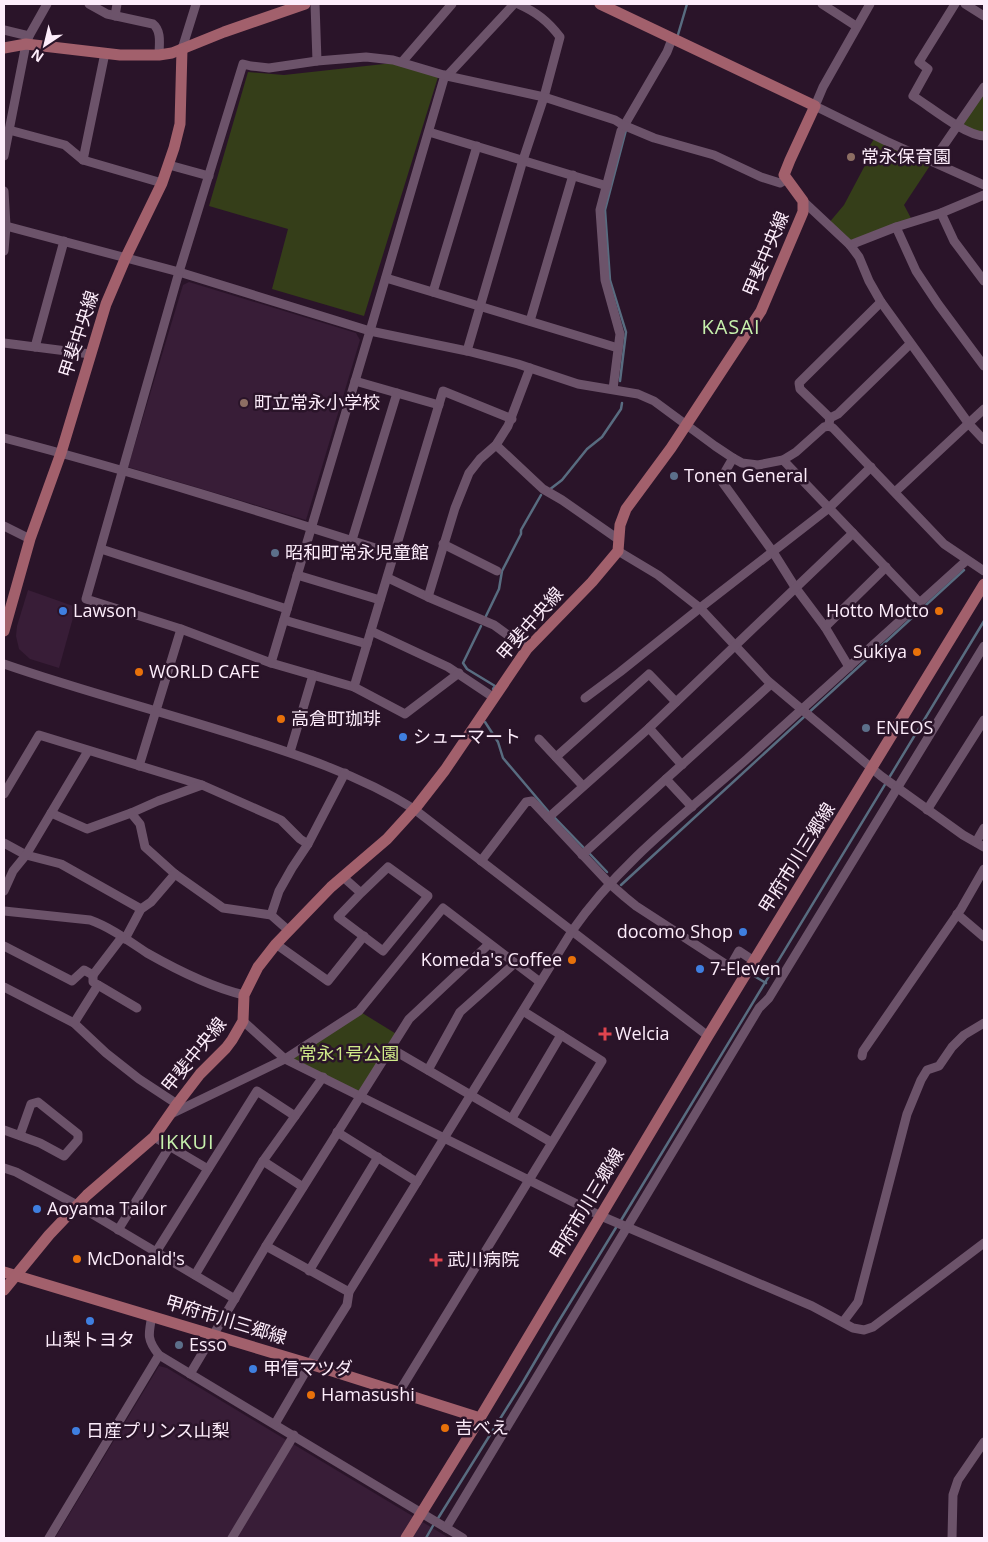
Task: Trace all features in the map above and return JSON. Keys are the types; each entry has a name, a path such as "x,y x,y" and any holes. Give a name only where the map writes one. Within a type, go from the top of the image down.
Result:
{"main road":[{"path":"4,48 28,40 120,55 172,53 224,32 305,4"},
{"path":"600,4 815,106 787,167 784,175 787,180"},
{"name":"甲斐中央線","path":"4,631 30,539 61,453 106,304 169,165 180,124 182,49"},
{"name":"甲斐中央線","path":"4,1290 49,1235 77,1205 154,1137 200,1074 226,1048 244,1021 244,995 258,966 288,930 331,887 387,839 414,809 444,770 527,649 592,582 618,545 620,525 626,509 686,425 761,311 803,212 803,201 787,180"},
{"name":"甲府市川三郷線","path":"4,1272 213,1334 480,1418 754,961 876,773 984,584"},
{"path":"406,1538 427,1516 480,1418"}],"street":[{"path":"4,156 9,130 7,116 28,40 47,4"},
{"path":"89,4 108,14 153,24 157,27 159,34 158,55"},
{"path":"115,16 117,4"},
{"path":"182,49 196,4"},
{"path":"315,4 317,60"},
{"path":"402,62 452,4"},
{"path":"271,663 446,76 514,4"},
{"path":"467,351 523,160 544,97 560,37 551,24 531,10 518,4"},
{"path":"822,4 856,26"},
{"path":"870,4 823,87 815,106 984,185"},
{"path":"955,4 919,62 928,69 913,96 957,126 984,136"},
{"path":"965,4 977,7 984,16"},
{"path":"4,30 28,40"},
{"path":"613,389 620,334 607,294 600,210 619,137 666,52 675,40"},
{"path":"83,160 105,53"},
{"path":"459,673 405,714 354,687 271,663 181,629 86,599 179,272 243,64 269,68 317,60 366,57 402,62 446,76 544,97 615,120 654,138 714,155 761,177 780,183 787,180"},
{"path":"933,161 984,87"},
{"path":"9,130 65,145 83,160 162,183"},
{"path":"429,132 607,186"},
{"path":"433,292 477,146"},
{"path":"169,165 209,176"},
{"path":"530,321 573,175"},
{"path":"4,192 4,251"},
{"path":"850,245 896,227 941,213 984,195"},
{"path":"803,201 850,245 859,257 869,281 881,302 969,424 984,440"},
{"path":"941,213 954,241 984,281"},
{"path":"5,221 64,241 179,272 370,331 467,351 530,368 578,384 638,394 654,401 742,463 758,465 782,460 796,452 824,428 910,344"},
{"path":"896,227 916,271 984,366"},
{"path":"35,347 64,241"},
{"path":"386,278 618,348"},
{"path":"881,302 799,383 800,389 833,428 944,544 984,571"},
{"path":"4,343 90,354"},
{"path":"428,597 455,508 469,473 480,459 496,445 512,419 530,368"},
{"path":"355,381 439,405"},
{"path":"354,687 443,391 512,419"},
{"path":"352,540 397,393"},
{"path":"895,492 984,409"},
{"path":"4,438 122,470 394,554"},
{"path":"496,445 544,489 562,500 700,608 771,684 876,773 963,835 984,847"},
{"path":"733,458 722,477 723,483 825,627 849,667"},
{"path":"782,460 919,602"},
{"path":"585,698 829,508 871,467"},
{"path":"4,526 30,539"},
{"path":"548,818 649,728 853,533"},
{"path":"444,544 497,571"},
{"path":"101,549 287,609"},
{"path":"275,1424 347,1304 349,1292 540,982 590,906 609,883 658,836 805,712 849,667 967,560"},
{"path":"825,627 886,567"},
{"path":"297,575 380,600"},
{"path":"388,578 494,625 527,649"},
{"path":"284,620 367,644"},
{"path":"139,766 181,629"},
{"path":"371,631 448,666 494,697"},
{"path":"444,1526 759,1008 770,998 897,788 983,651"},
{"path":"4,664 290,752 345,773 396,798 414,809 708,1036"},
{"path":"556,757 649,674 676,702"},
{"path":"290,752 313,675"},
{"path":"582,855 771,684"},
{"path":"927,810 984,720"},
{"path":"649,728 682,765"},
{"path":"4,794 39,735 202,785 281,820 308,844"},
{"path":"539,739 583,786"},
{"path":"4,892 13,871 26,855 88,750"},
{"path":"271,915 279,891 308,844 345,773"},
{"path":"666,779 692,806"},
{"path":"51,813 87,829 132,813 158,800 202,785"},
{"path":"481,861 526,802 532,801 609,883 636,906 730,967 739,951 754,961"},
{"path":"132,813 140,824 144,847 175,874 223,908 271,915 288,930"},
{"path":"976,842 984,828"},
{"path":"4,843 26,855 61,864 140,910"},
{"path":"388,867 428,896 384,951 338,917 361,893 388,867"},
{"path":"862,1056 863,1051 957,914 984,869"},
{"path":"137,1008 93,982 93,975 123,938 140,910 151,902 175,874"},
{"path":"343,877 361,893"},
{"path":"4,988 74,1023 106,1053 174,1109 285,1059 359,1011 443,908 540,982"},
{"path":"4,911 90,920 99,923 178,969 227,991 244,995"},
{"path":"957,914 984,937"},
{"path":"276,944 328,982 364,936"},
{"path":"190,1374 336,1132 409,1019 489,944"},
{"path":"4,946 72,981 84,970 93,975"},
{"path":"428,1070 460,1012 514,963"},
{"path":"74,1023 98,985"},
{"path":"399,1392 602,1061 523,1011"},
{"path":"244,1021 285,1059 601,1216 812,1306 853,1328 864,1330 873,1327 984,1243"},
{"path":"843,1322 858,1302 907,1114 921,1080 927,1070 939,1066 952,1047 964,1035 984,1023"},
{"path":"512,1118 561,1035"},
{"path":"390,1048 552,1142"},
{"path":"195,1275 263,1161 323,1077"},
{"path":"156,1252 257,1091 295,1116"},
{"path":"4,1130 40,1143 64,1156 78,1140 78,1134 38,1102 31,1104 20,1135"},
{"path":"336,1132 417,1182"},
{"path":"154,1137 208,1169"},
{"path":"118,1230 170,1146"},
{"path":"309,1270 378,1157"},
{"path":"263,1161 303,1187"},
{"path":"4,1168 16,1172 77,1205 235,1299"},
{"path":"266,1246 349,1292"},
{"path":"152,1316 149,1330 150,1343 159,1355 463,1538"},
{"path":"49,1538 159,1355"},
{"path":"232,1538 294,1435"},
{"path":"944,1538 953,1538 953,1495 958,1480 984,1442"}],"shaded area":[{"name":"町立常永小学校","path":"189,282 356,333 360,340 306,520 128,467 183,285"},
{"path":"28,590 76,607 59,668 30,659 19,649 16,636 17,626"},
{"path":"159,1366 167,1368 449,1538 55,1538"}],"green space":[{"path":"393,63 438,77 364,316 272,289 288,229 209,206 248,72 284,75"},
{"path":"984,87 984,136 957,125"},
{"path":"876,136 933,161 904,205 913,222 850,245 828,224 844,205 871,154 867,150"},
{"name":"常永1号公園","path":"359,1011 398,1035 359,1095 285,1059"}],"waterway":[{"path":"677,38 687,4"},
{"path":"620,381 626,332 610,280 605,210 626,130"},
{"path":"549,490 562,480 587,449 602,437 621,409 622,403"},
{"path":"486,616 499,589 502,571 521,534 521,530 541,495"},
{"path":"621,885 964,570"},
{"path":"620,1222 984,621"},
{"path":"481,626 463,663 467,669 495,686 493,689"},
{"path":"485,722 498,742 503,758 548,811"},
{"path":"555,818 583,847"},
{"path":"589,853 607,872"},
{"path":"754,976 766,983"},
{"path":"437,1520 617,1226"},
{"path":"426,1538 434,1524"}],"place":[{"name":"常永保育園","path":"851,157"},
{"name":"町立常永小学校","path":"244,403"},
{"name":"Tonen General","path":"674,476"},
{"name":"昭和町常永児童館","path":"275,553"},
{"name":"Lawson","path":"63,611"},
{"name":"Hotto Motto","path":"939,611"},
{"name":"Sukiya","path":"917,652"},
{"name":"WORLD CAFE","path":"139,672"},
{"name":"高倉町珈琲","path":"281,719"},
{"name":"ENEOS","path":"866,728"},
{"name":"シューマート","path":"403,737"},
{"name":"docomo Shop","path":"743,932"},
{"name":"Komeda's Coffee","path":"572,960"},
{"name":"7-Eleven","path":"700,969"},
{"name":"Welcia","path":"605,1034"},
{"name":"Aoyama Tailor","path":"37,1209"},
{"name":"McDonald's","path":"77,1259"},
{"name":"武川病院","path":"436,1260"},
{"name":"山梨トヨタ","path":"90,1321"},
{"name":"Esso","path":"179,1345"},
{"name":"甲信マツダ","path":"253,1369"},
{"name":"Hamasushi","path":"311,1395"},
{"name":"吉べえ","path":"445,1428"},
{"name":"日産プリンス山梨","path":"76,1431"}],"district":[{"name":"KASAI","path":"731,327"},
{"name":"IKKUI","path":"187,1142"}]}
